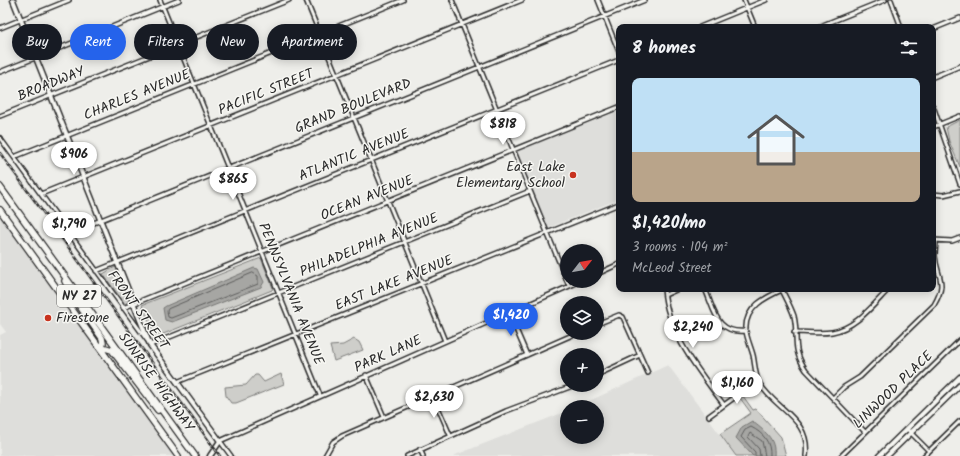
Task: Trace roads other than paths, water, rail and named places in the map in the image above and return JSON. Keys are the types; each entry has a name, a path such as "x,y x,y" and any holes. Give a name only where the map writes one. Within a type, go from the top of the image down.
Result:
{"highway":[{"name":"SUNRISE HIGHWAY","path":"0,186 195,456"},
{"name":"SUNRISE HIGHWAY","path":"0,210 178,456"},
{"path":"58,266 72,296 102,338 101,348 112,350 152,404 169,420"}],"street":[{"path":"13,0 22,24"},
{"path":"0,28 69,0"},
{"name":"PENNSYLVANIA AVENUE","path":"160,0 169,24"},
{"path":"62,47 179,0"},
{"name":"BROADWAY","path":"198,37 289,0"},
{"path":"306,0 316,24"},
{"name":"CHARLES AVENUE","path":"344,24 403,0"},
{"path":"452,0 560,265"},
{"name":"PACIFIC STREET","path":"41,194 522,0"},
{"path":"598,0 616,44"},
{"name":"GRAND BOULEVARD","path":"69,233 645,0"},
{"path":"744,0 754,24"},
{"path":"707,24 766,0"},
{"path":"825,24 885,0"},
{"path":"891,0 901,24"},
{"path":"936,28 960,18"},
{"name":"CHARLES AVENUE","path":"14,157 267,55"},
{"path":"0,72 31,60"},
{"path":"37,60 150,345"},
{"name":"BROADWAY","path":"0,116 141,60"},
{"name":"PENNSYLVANIA AVENUE","path":"184,60 320,395"},
{"path":"330,60 444,341"},
{"name":"ATLANTIC AVENUE","path":"96,271 616,61"},
{"path":"936,76 960,66"},
{"name":"OCEAN AVENUE","path":"123,308 616,109"},
{"path":"936,114 943,138 960,184"},
{"path":"936,126 960,116"},
{"name":"FRONT STREET","path":"0,138 231,456"},
{"path":"936,194 942,195 960,191"},
{"name":"PHILADELPHIA AVENUE","path":"150,345 530,192"},
{"name":"EAST LAKE AVENUE","path":"177,382 616,205"},
{"path":"936,240 952,241 960,238"},
{"path":"833,398 844,387 860,377 934,305 939,295 941,284 941,273 936,260"},
{"path":"604,271 616,265"},
{"name":"PARK LANE","path":"220,441 320,395 565,288"},
{"path":"664,292 667,308 685,351 724,405"},
{"path":"665,295 672,292"},
{"path":"706,292 722,326 733,332 746,331"},
{"path":"777,292 756,304 749,315 746,331 760,384 801,428 806,438 806,456"},
{"path":"784,292 793,314 795,346 800,361 806,370 865,432"},
{"path":"794,332 823,332 842,329 857,320 886,292"},
{"path":"509,313 527,355"},
{"path":"604,321 618,315 624,317 648,372"},
{"path":"325,456 336,440 384,417 561,340"},
{"name":"LINWOOD PLACE","path":"841,456 960,340"},
{"path":"604,372 640,355"},
{"path":"366,375 384,417"},
{"path":"879,456 960,377"},
{"path":"709,416 742,392 760,384"},
{"path":"887,456 960,386"},
{"path":"407,456 450,435 506,411 560,391"},
{"path":"433,396 450,435"},
{"path":"924,456 960,421"},
{"path":"907,429 929,451"},
{"path":"210,456 220,441"},
{"path":"420,450 423,456"}],"water":[{"path":"254,268 258,269 264,282 261,287 172,322 165,320 163,308 166,306"},
{"path":"752,421 765,432 771,440 773,444 774,456 753,456 736,438 742,427"}],"railway":[{"path":"0,153 220,456"}],"place":[{"name":"East Lake Elementary School","path":"573,175"},
{"name":"Firestone","path":"48,318"}]}
